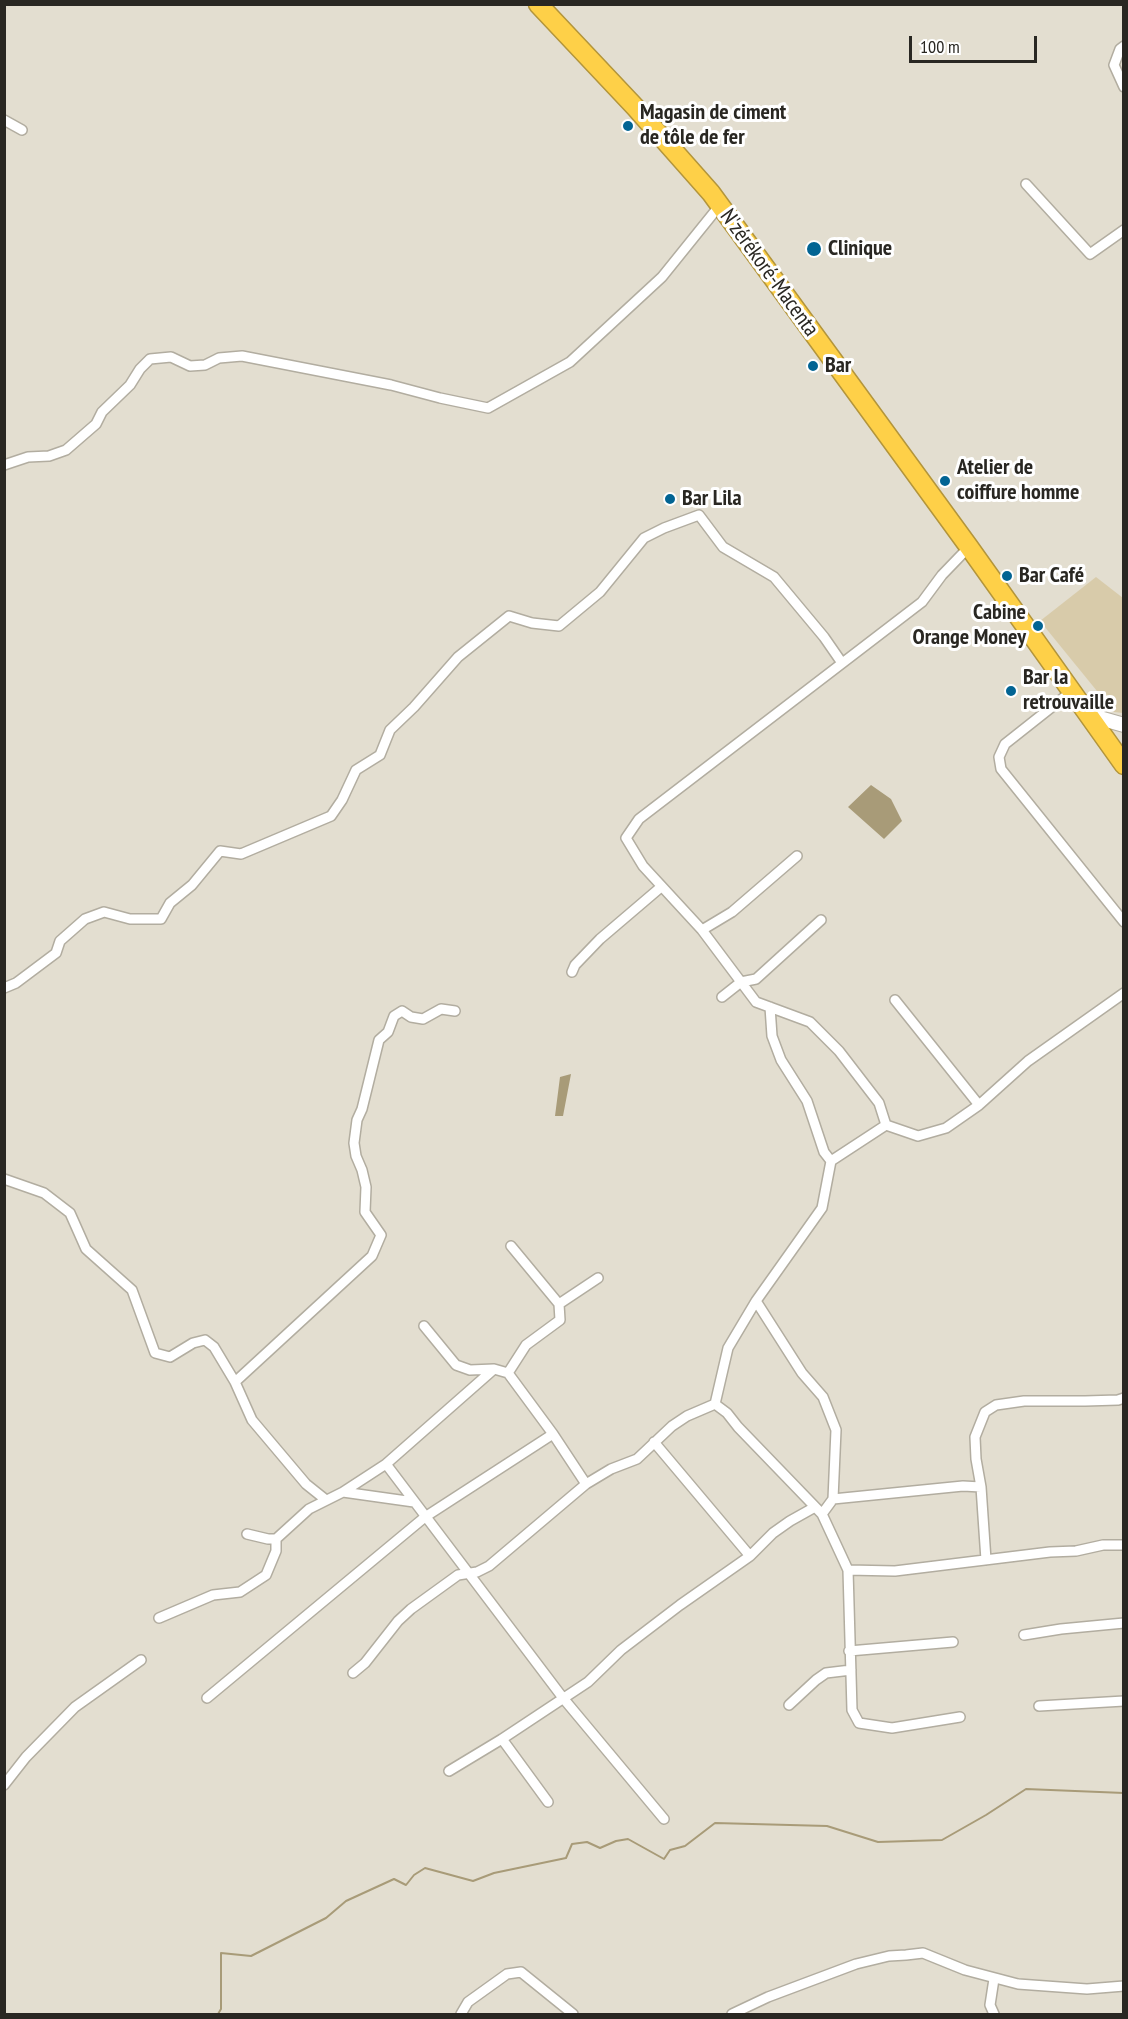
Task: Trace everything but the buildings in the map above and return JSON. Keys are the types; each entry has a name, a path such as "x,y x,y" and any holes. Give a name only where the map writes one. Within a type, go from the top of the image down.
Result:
{"highway":[{"name":"N'zérékoré-Macenta","path":"538,4 680,155 720,205 969,547 1124,765"}],"street":[{"path":"1124,46 1120,49 1114,65 1124,87"},
{"path":"4,120 22,130"},
{"path":"1026,184 1090,254 1124,230"},
{"path":"4,465 28,457 49,456 66,450 96,424 102,412 130,386 140,369 150,359 171,357 190,366 205,365 219,358 242,356 391,385 488,408 570,362 662,277 720,205"},
{"path":"4,988 16,983 56,953 60,941 86,919 104,912 130,919 161,918 171,903 192,885 219,851 241,854 331,816 342,800 356,770 380,755 390,730 414,707 458,657 508,616 532,623 560,626 600,592 644,538 664,528 699,515 723,548 774,577 824,637 842,663"},
{"path":"886,1125 879,1103 839,1051 810,1022 756,1002 702,930 643,866 626,838 639,819 922,602 942,575 969,547"},
{"path":"1072,691 1005,744 999,758 1001,769 1124,922"},
{"path":"1089,715 1124,725"},
{"path":"702,930 732,912 797,856"},
{"path":"572,972 575,965 600,939 661,887"},
{"path":"722,997 741,982 756,979 821,920"},
{"path":"886,1125 918,1136 946,1128 979,1105 1028,1061 1124,993"},
{"path":"895,1000 979,1105"},
{"path":"770,1007 772,1036 781,1060 807,1101 824,1152 831,1161"},
{"path":"235,1382 372,1256 381,1235 365,1212 366,1187 354,1143 357,1120 362,1109 379,1040 388,1032 394,1016 402,1011 411,1017 423,1019 441,1008 455,1011"},
{"path":"716,1404 728,1348 756,1301 822,1208 831,1161 886,1125"},
{"path":"4,1179 44,1193 70,1213 86,1249 132,1290 155,1353 170,1357 193,1343 205,1340 214,1347 235,1382 252,1420 306,1484 326,1500"},
{"path":"508,1373 526,1346 560,1320 559,1304 511,1246"},
{"path":"559,1304 598,1278"},
{"path":"756,1301 802,1373 823,1397 836,1430 833,1499"},
{"path":"424,1326 456,1365 470,1370 494,1369 508,1373 554,1434 586,1484"},
{"path":"247,1534 276,1539 309,1509 343,1492 386,1464 494,1369"},
{"path":"986,1560 975,1437 985,1412 996,1405 1024,1401 1085,1401 1124,1398"},
{"path":"353,1673 375,1653 398,1621 411,1609 458,1575 477,1572 489,1566 586,1484 611,1469 636,1459 672,1426 687,1416 716,1404"},
{"path":"716,1404 818,1511 848,1570 852,1710 859,1723 892,1728 960,1717"},
{"path":"207,1698 425,1517 554,1434"},
{"path":"654,1442 750,1556"},
{"path":"386,1464 563,1698 664,1819"},
{"path":"449,1771 588,1682 621,1650 750,1556 773,1533 790,1521 818,1511 833,1499 963,1486 981,1487"},
{"path":"343,1492 414,1502"},
{"path":"159,1618 213,1595 240,1592 266,1575 276,1551 276,1539"},
{"path":"848,1570 895,1571 1050,1552 1076,1551 1103,1545 1124,1545"},
{"path":"1024,1635 1124,1623"},
{"path":"849,1651 953,1642"},
{"path":"4,1785 26,1757 75,1707 141,1660"},
{"path":"789,1705 826,1673 850,1670"},
{"path":"1039,1706 1124,1701"},
{"path":"502,1739 548,1802"},
{"path":"732,2014 768,1997 845,1968 889,1956 923,1953 965,1970 1018,1983 1087,1989 1124,1986"},
{"path":"461,2014 468,2002 491,1985 507,1974 521,1972 573,2014"},
{"path":"994,1978 990,2005 994,2014"}],"shaded area":[{"path":"1096,577 1123,598 1123,713 1114,712 1040,621"},
{"path":"871,785 891,799 902,821 884,839 848,807"},
{"path":"571,1074 563,1116 555,1116 560,1077"}],"waterway":[{"path":"218,2014 221,2009 221,1953 251,1956 326,1918 346,1901 394,1879 406,1885 414,1875 425,1868 473,1881 494,1873 566,1858 572,1844 587,1842 600,1848 628,1839 664,1859 670,1850 685,1846 715,1823 827,1826 878,1842 942,1840 1026,1789 1124,1793"}],"place":[{"name":"Magasin de ciment de tôle de fer","path":"628,126"},
{"name":"Clinique","path":"814,249"},
{"name":"Bar","path":"813,366"},
{"name":"Atelier de coiffure homme","path":"945,481"},
{"name":"Bar Lila","path":"670,499"},
{"name":"Bar Café","path":"1007,576"},
{"name":"Cabine Orange Money","path":"1038,626"},
{"name":"Bar la retrouvaille","path":"1011,691"}]}
